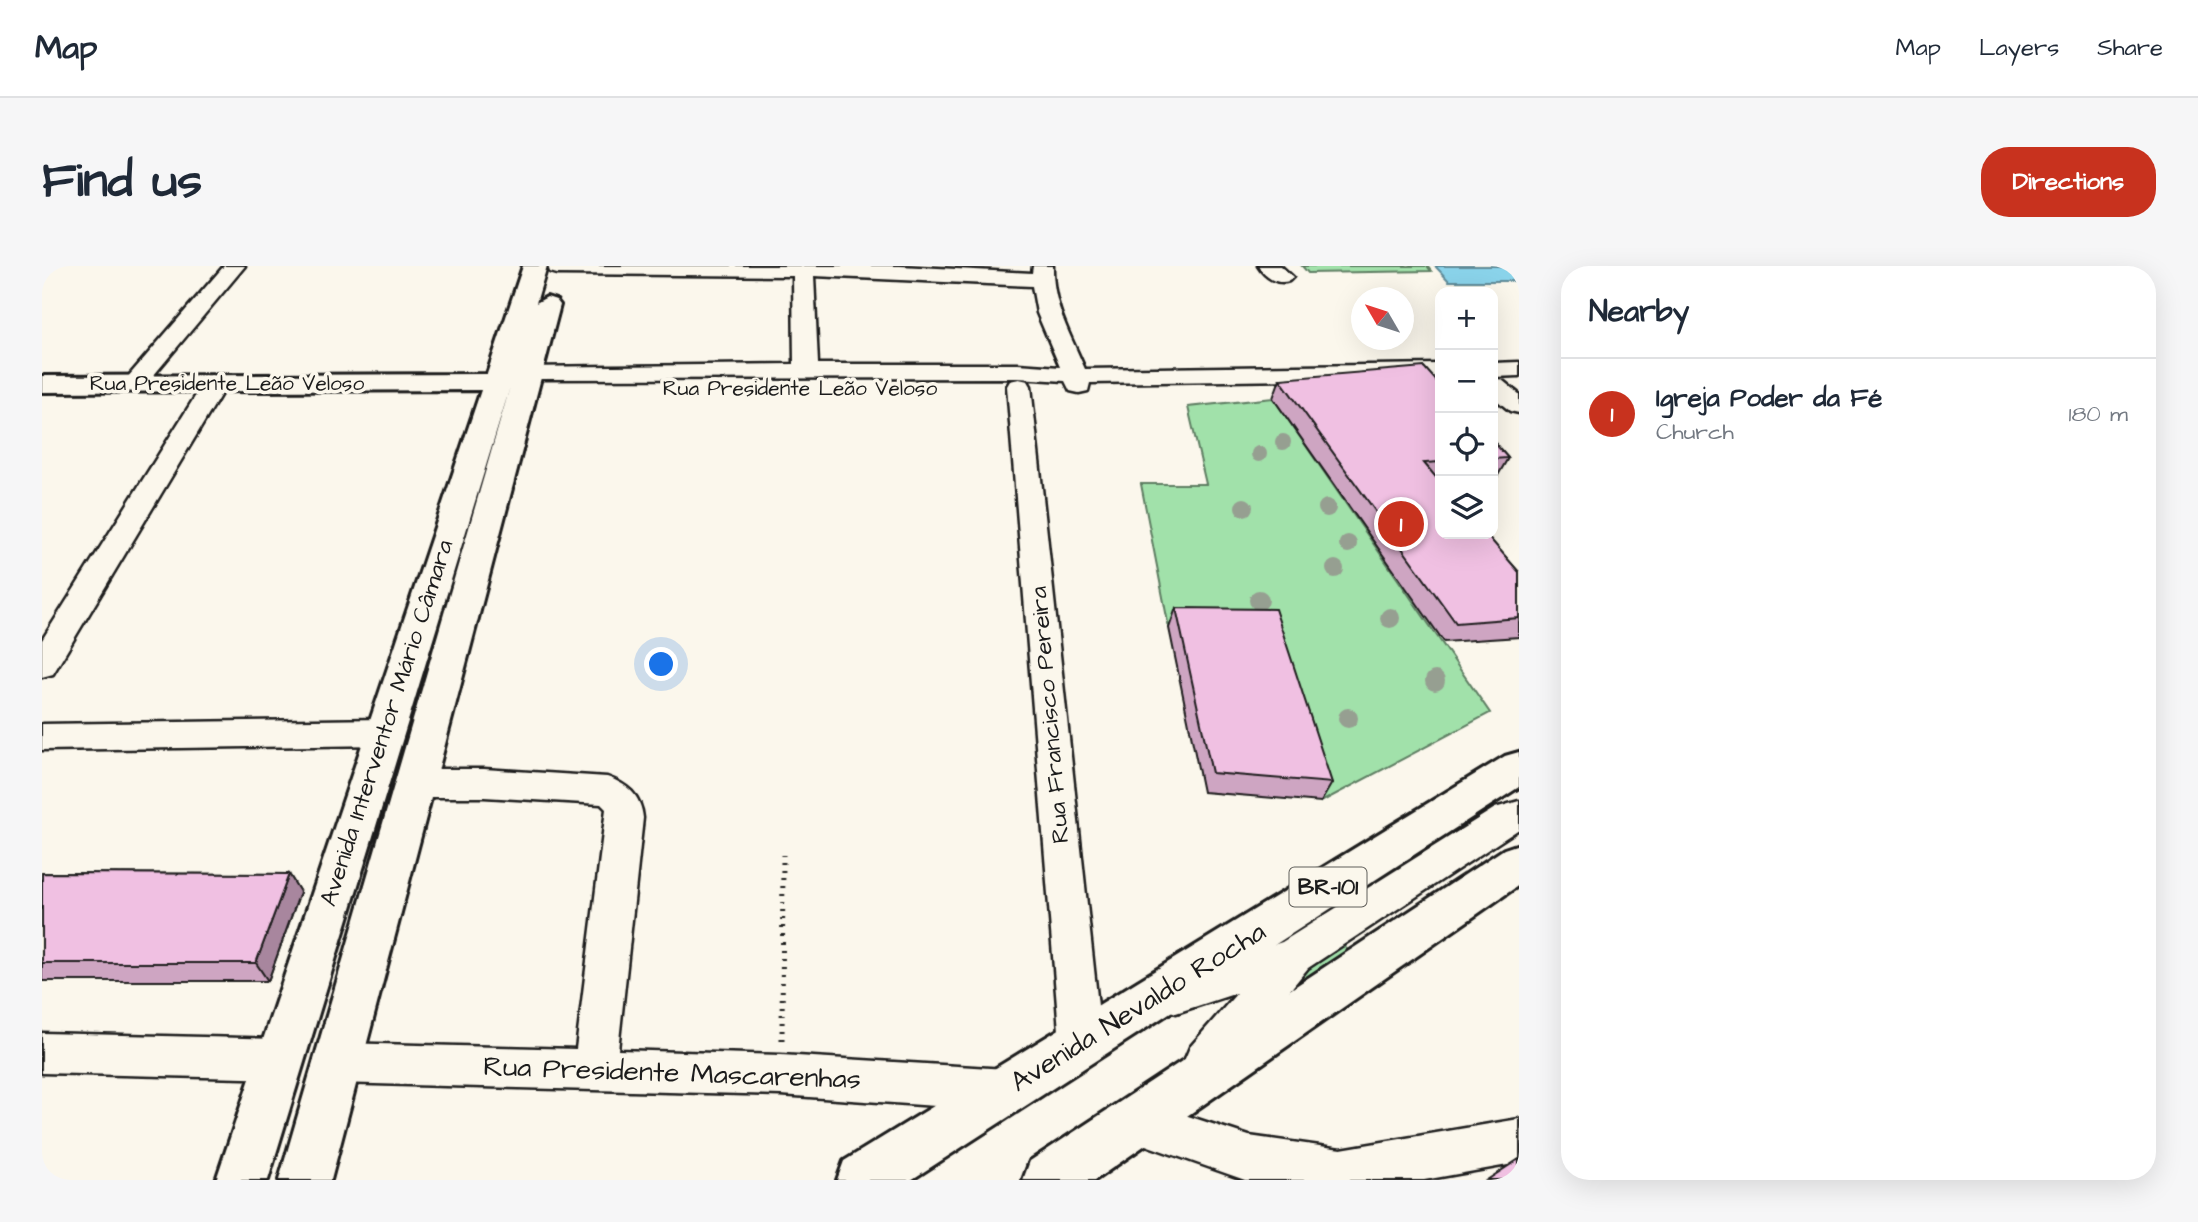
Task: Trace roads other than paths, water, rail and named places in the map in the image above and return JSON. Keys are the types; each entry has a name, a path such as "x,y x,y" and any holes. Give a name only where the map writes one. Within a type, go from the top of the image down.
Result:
{"main road":[{"name":"Avenida Interventor Mário Câmara","path":"305,1180 415,783 517,381 549,267"},
{"name":"Rua Presidente Leão Veloso","path":"42,384 517,381"},
{"name":"Avenida Interventor Mário Câmara","path":"242,1180 384,732 517,381"},
{"name":"Avenida Nevaldo Rocha","path":"863,1180 1519,767"},
{"path":"1049,1180 1519,862"}],"street":[{"path":"135,383 235,266"},
{"path":"549,267 803,270 857,268 1042,273 1050,318 1077,379"},
{"path":"803,270 806,369"},
{"name":"Rua Presidente Leão Veloso","path":"517,381 806,369 1077,379"},
{"path":"1498,369 1519,369"},
{"name":"Rua Presidente Leão Veloso","path":"517,381 1019,386 1103,377 1435,370"},
{"path":"42,666 215,384"},
{"name":"Rua Francisco Pereira","path":"1019,386 1081,1043"},
{"path":"1498,389 1519,406"},
{"path":"42,737 384,732"},
{"path":"415,783 484,783 607,791 625,808 595,1069"},
{"path":"1137,1007 1294,956 1516,813"},
{"path":"1182,1090 1294,956"},
{"path":"42,1053 279,1059"},
{"name":"Rua Presidente Mascarenhas","path":"338,1063 781,1075 1006,1090"},
{"path":"1136,1121 1249,1159 1341,1172 1519,1141"}],"water":[{"path":"1435,266 1519,266 1519,281 1449,281"}],"place":[{"name":"Igreja Poder da Fé","path":"1401,524"}]}
